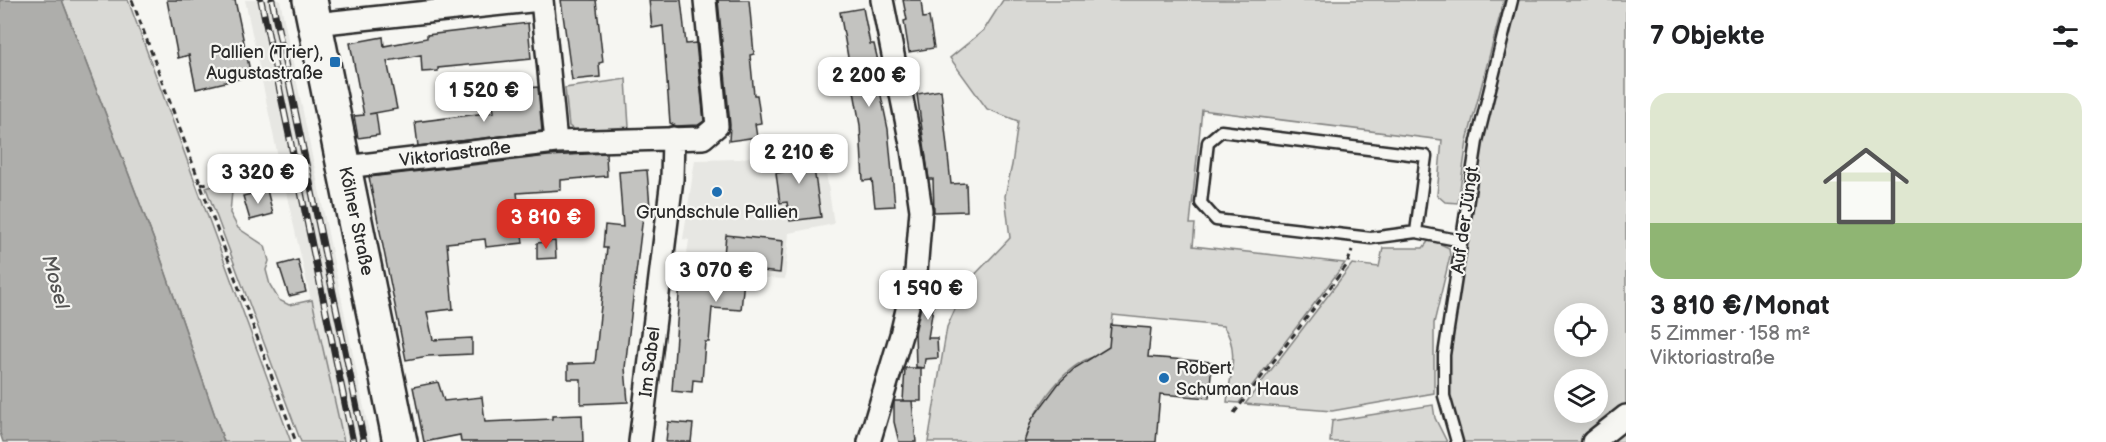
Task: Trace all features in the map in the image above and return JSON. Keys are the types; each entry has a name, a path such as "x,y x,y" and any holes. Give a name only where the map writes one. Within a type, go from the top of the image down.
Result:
{"main road":[{"name":"Kölner Straße","path":"313,12 400,442"}],"street":[{"path":"313,12 541,0 556,142"},
{"name":"Viktoriastraße","path":"345,167 556,142 703,138 717,126 705,0"},
{"path":"869,442 901,335 916,272 921,210 912,149 882,0"},
{"name":"Im Sabel","path":"640,442 672,178 673,138"},
{"path":"1593,442 1626,416"}],"lane":[{"name":"Auf der Jüngt","path":"1457,442 1444,396 1444,355 1477,141 1512,0"},
{"path":"1416,232 1426,156 1221,130 1208,141 1201,203 1216,220 1371,238 1416,232 1462,242"}],"path":[{"path":"132,0 296,442"},
{"path":"201,185 222,178 285,165"},
{"path":"1234,413 1347,265 1356,237"}],"shaded area":[{"path":"62,0 128,0 291,442 224,442 160,256"},
{"path":"245,0 280,0 371,442 344,442 279,162"},
{"path":"1003,0 1504,0 1467,141 1458,203 1445,202 1437,195 1442,140 1202,110 1190,224 1195,224 1193,246 1345,263 1239,403 1227,402 1233,353 1223,326 1113,315 1109,357 1090,358 1068,372 1058,382 1033,418 1024,442 928,442 947,327 967,283 1010,238 1005,196 1018,121 987,109 950,58 984,30"},
{"path":"1512,0 1626,0 1626,442 1457,442 1444,396 1477,141"},
{"path":"626,79 629,127 576,131 569,126 565,88"},
{"path":"821,139 834,224 789,233 785,279 684,273 689,240 683,239 695,160 740,159"},
{"path":"233,180 230,213 238,228 265,246 269,261 266,270 270,285 279,300 289,305 312,300 344,442 301,442 206,188"},
{"path":"1430,239 1449,248 1450,256 1434,323 1434,393 1332,411 1245,404 1352,264 1379,267 1383,248 1423,248"},
{"path":"1433,405 1435,418 1447,442 1330,442 1332,421"}],"water":[{"name":"Mosel","path":"0,0 62,0 160,256 224,442 3,442 0,433"}],"building":[{"path":"167,0 235,0 251,76 196,89 189,55 178,58"},
{"path":"561,0 596,0 603,62 599,63 600,77 572,80"},
{"path":"649,0 681,0 686,44 696,43 704,121 698,125 676,126 670,123 663,26 652,28"},
{"path":"718,0 749,0 754,54 750,55 754,95 757,95 761,123 755,124 757,137 729,141 730,125"},
{"path":"903,0 921,0 923,18 929,17 934,48 909,52"},
{"path":"863,8 870,44 874,44 878,61 874,62 888,129 895,206 875,207 872,180 863,181 860,125 840,12"},
{"path":"528,23 531,59 438,68 438,71 422,72 421,55 387,61 397,109 369,114 376,113 379,135 358,138 354,116 364,115 350,43 383,37 384,46 427,38 427,35"},
{"path":"538,87 542,131 418,146 415,122 494,112 493,105 529,101 528,88"},
{"path":"941,90 951,184 966,183 967,211 934,212 933,179 929,179 917,94"},
{"path":"811,148 821,217 790,221 787,202 780,203 776,173 783,172 780,153"},
{"path":"606,153 607,176 561,180 561,190 517,193 523,243 486,247 485,239 447,243 453,309 427,312 433,340 472,338 472,354 428,356 406,360 369,177 548,156"},
{"path":"647,170 650,207 644,208 625,368 628,402 581,404 581,379 568,379 568,364 595,363 607,248 603,248 605,225 623,227 619,172"},
{"path":"267,190 273,214 250,220 243,196"},
{"path":"726,235 783,241 780,273 745,269 741,310 712,308 709,342 705,342 702,381 693,380 692,393 672,391 680,281 721,284"},
{"path":"555,241 556,258 537,259 537,243"},
{"path":"298,260 306,292 289,296 279,265"},
{"path":"929,272 944,273 941,297 935,296 928,338 937,338 938,358 925,359 924,368 916,367 915,332"},
{"path":"1111,325 1151,328 1148,357 1212,362 1209,398 1160,394 1156,442 1024,442 1032,419 1059,383 1075,368 1109,347"},
{"path":"905,368 921,368 921,401 903,401"},
{"path":"438,382 444,401 482,397 485,422 552,419 552,416 582,415 583,442 461,442 460,435 424,442 413,387"},
{"path":"894,401 912,401 916,442 899,442 894,422"},
{"path":"668,422 693,424 691,442 666,442"}],"railway":[{"path":"261,0 353,442"},
{"path":"272,0 364,442"}],"place":[{"name":"Pallien (Trier), Augustastraße","path":"335,62"},
{"name":"Grundschule Pallien","path":"717,192"},
{"name":"Robert Schuman Haus","path":"1164,378"}]}
